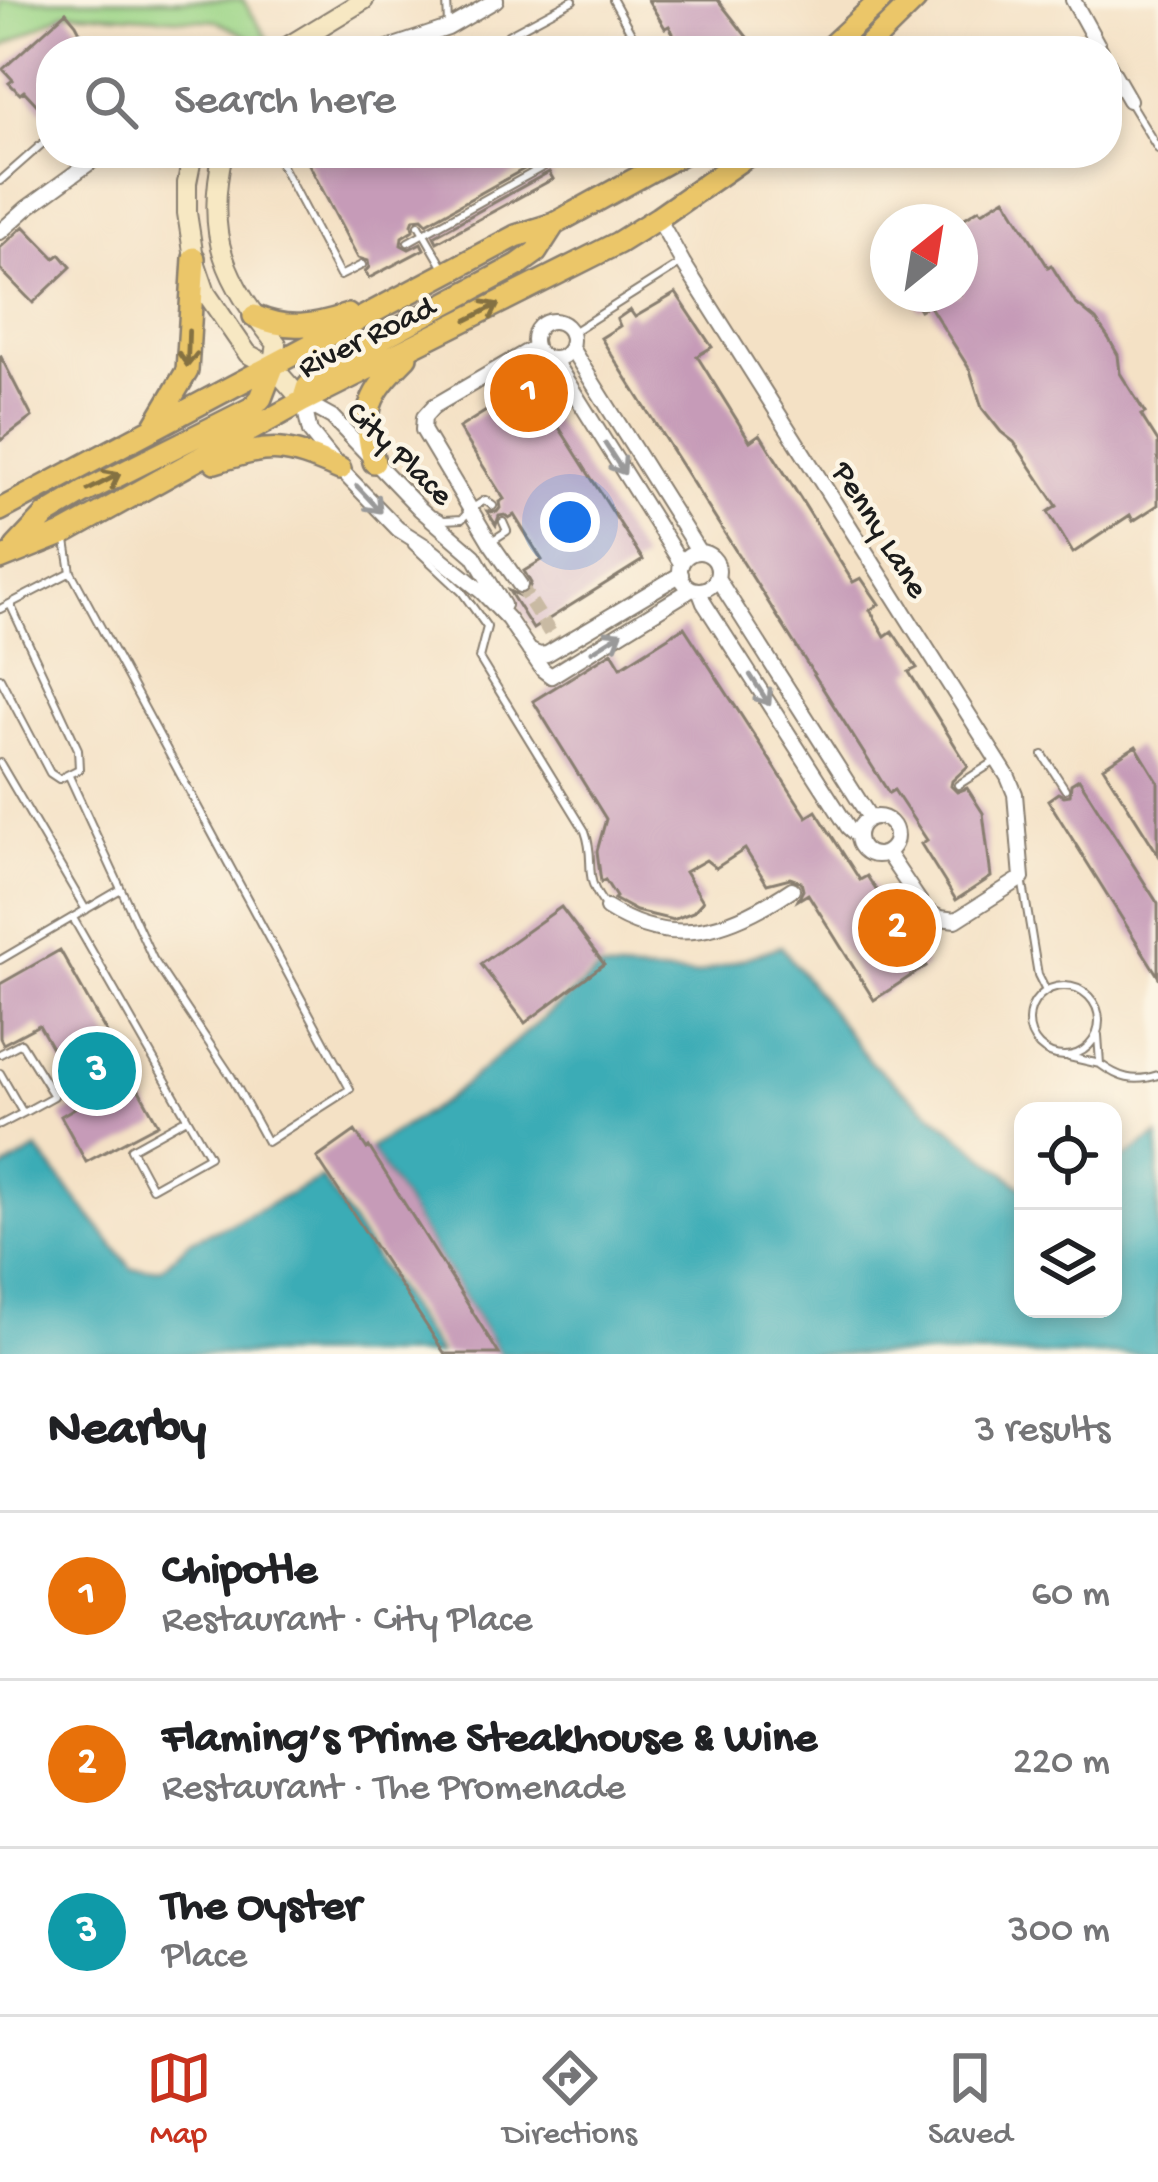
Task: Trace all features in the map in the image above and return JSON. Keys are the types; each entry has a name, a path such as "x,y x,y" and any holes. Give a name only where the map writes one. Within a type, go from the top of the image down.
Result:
{"main road":[{"path":"306,36 364,0"},
{"path":"842,36 880,0"},
{"path":"878,36 915,0"},
{"path":"190,168 187,213 206,293 248,354 273,367 303,401"},
{"path":"6,555 46,515 252,408 261,398 277,344 231,279 220,249 216,218 220,168"},
{"name":"River Road","path":"0,510 516,236 554,224 656,168"},
{"name":"River Road","path":"6,555 64,533 303,401 618,243 733,168"},
{"path":"303,401 322,370 518,266 536,252 554,224"},
{"path":"151,430 187,371 194,258"},
{"path":"254,316 291,328 317,326 395,302"},
{"path":"374,462 367,409 376,389 419,344"},
{"path":"174,474 276,448 340,469"}],"street":[{"path":"431,36 496,0"},
{"path":"1072,0 1092,36"},
{"path":"1122,88 1129,100"},
{"path":"0,232 81,168"},
{"name":"Penny Lane","path":"658,218 998,760 1016,794 1022,878"},
{"path":"529,650 550,676 695,589 713,585 718,571 713,557 699,552 561,322 546,322 536,333 536,347 546,358 560,358 571,340"},
{"name":"City Place","path":"520,585 423,430 424,417 434,406 536,347"},
{"path":"553,359 686,584 695,589 862,847 871,854 887,853 896,843 896,831 883,818 870,818 858,836"},
{"name":"City Place","path":"303,401 332,417 419,509 474,556 508,619"},
{"name":"City Place","path":"303,401 310,432 340,469 398,529 481,591 529,650"},
{"path":"529,650 547,654 681,569 686,557 699,552"},
{"path":"717,578 870,818"},
{"path":"887,853 926,911 940,918 956,920 1022,878"},
{"path":"607,908 641,926 684,933 710,930 792,890"}],"lane":[{"path":"447,0 448,28"},
{"path":"509,36 573,0"},
{"path":"613,0 633,36"},
{"path":"1129,100 1158,149"},
{"path":"0,181 36,149"},
{"path":"283,168 340,276 362,265"},
{"path":"408,242 540,168"},
{"path":"419,224 447,273"},
{"path":"571,340 683,262"},
{"path":"493,506 485,500 462,519 444,520 419,509 398,529 462,592 487,627 478,658 585,831 591,884 607,908"},
{"path":"490,542 507,531 503,522"},
{"path":"64,533 71,572 350,1089 267,1142 231,1076 153,959 69,776"},
{"path":"0,609 71,572"},
{"path":"0,678 50,773 59,779 79,769 78,749 10,604"},
{"path":"1043,755 1065,789"},
{"path":"958,784 998,760"},
{"path":"0,763 86,910"},
{"path":"1022,878 1038,975 1046,992"},
{"path":"0,960 121,889"},
{"path":"73,918 188,1118 209,1156 152,1188 131,1149 188,1118"},
{"path":"1100,1064 1096,1005 1075,988 1060,986 1046,992 1029,1016 1034,1039 1042,1048 1100,1064 1119,1078 1158,1076"},
{"path":"1066,1056 1090,1045 1097,1033"},
{"path":"0,1054 21,1043 54,1096 0,1125"},
{"path":"0,1072 23,1113"}],"green space":[{"path":"0,0 243,0 266,36 246,36 217,21 66,12 0,48"}],"water":[{"path":"781,946 871,1063 1014,1181 1014,1318 1122,1318 1122,1159 1158,1135 1158,1354 500,1354 370,1148 446,1100 600,970 695,975"},
{"path":"37,1149 132,1269 162,1268 191,1240 322,1178 439,1354 0,1354 0,1171"}],"building":[{"path":"648,0 718,0 746,36 675,36 669,26 665,28"},
{"path":"66,12 82,36 39,36"},
{"path":"36,39 36,104 9,83 13,80 3,69"},
{"path":"311,168 526,168 427,223 414,219 413,230 402,237 401,245 409,249 421,243 424,249 369,278 365,272 368,261 358,258"},
{"path":"549,172 553,179 437,242 434,236"},
{"path":"1005,198 1048,267 1109,339 1118,355 1120,373 1158,442 1158,505 1133,521 1130,515 1073,553 1048,512 1057,506 1014,442 982,408 970,370 933,312 978,312 978,210 982,212"},
{"path":"24,226 55,258 60,254 71,267 33,303 0,269 0,248"},
{"path":"676,293 712,347 697,356 750,441 760,434 853,582 861,578 879,604 870,610 885,636 892,631 917,668 909,672 968,766 951,786 957,792 967,788 983,813 991,877 956,900 921,844 927,840 894,790 889,793 601,338 620,326 617,319 630,310 635,317"},
{"path":"0,355 32,417 0,441"},
{"path":"531,383 643,560 533,629 509,591 520,596 527,593 531,583 524,571 542,560 514,515 499,516 496,525 487,511 497,512 504,499 459,428"},
{"path":"684,627 807,817 816,811 860,880 867,876 926,966 874,1000 808,894 798,900 801,882 790,878 767,884 745,849 716,868 706,860 685,872 703,901 693,912 673,920 636,911 614,899 605,880 601,882 597,851 606,819 533,701 612,652 621,667"},
{"path":"1136,746 1158,782 1158,854 1103,767"},
{"path":"1079,779 1158,904 1158,976 1048,800 1058,793 1070,795 1071,784"},
{"path":"561,907 604,964 525,1023 481,964"},
{"path":"60,950 158,1124 86,1162 61,1116 78,1106 80,1097 39,1025 3,1044 0,1038 0,984"},
{"path":"355,1131 499,1354 445,1354 317,1158"}],"tunnel":[{"path":"520,585 576,674"}],"place":[{"name":"Chipotle","path":"529,393"},
{"name":"Flaming’s Prime Steakhouse & Wine","path":"897,928"},
{"name":"The Oyster","path":"97,1071"}]}
